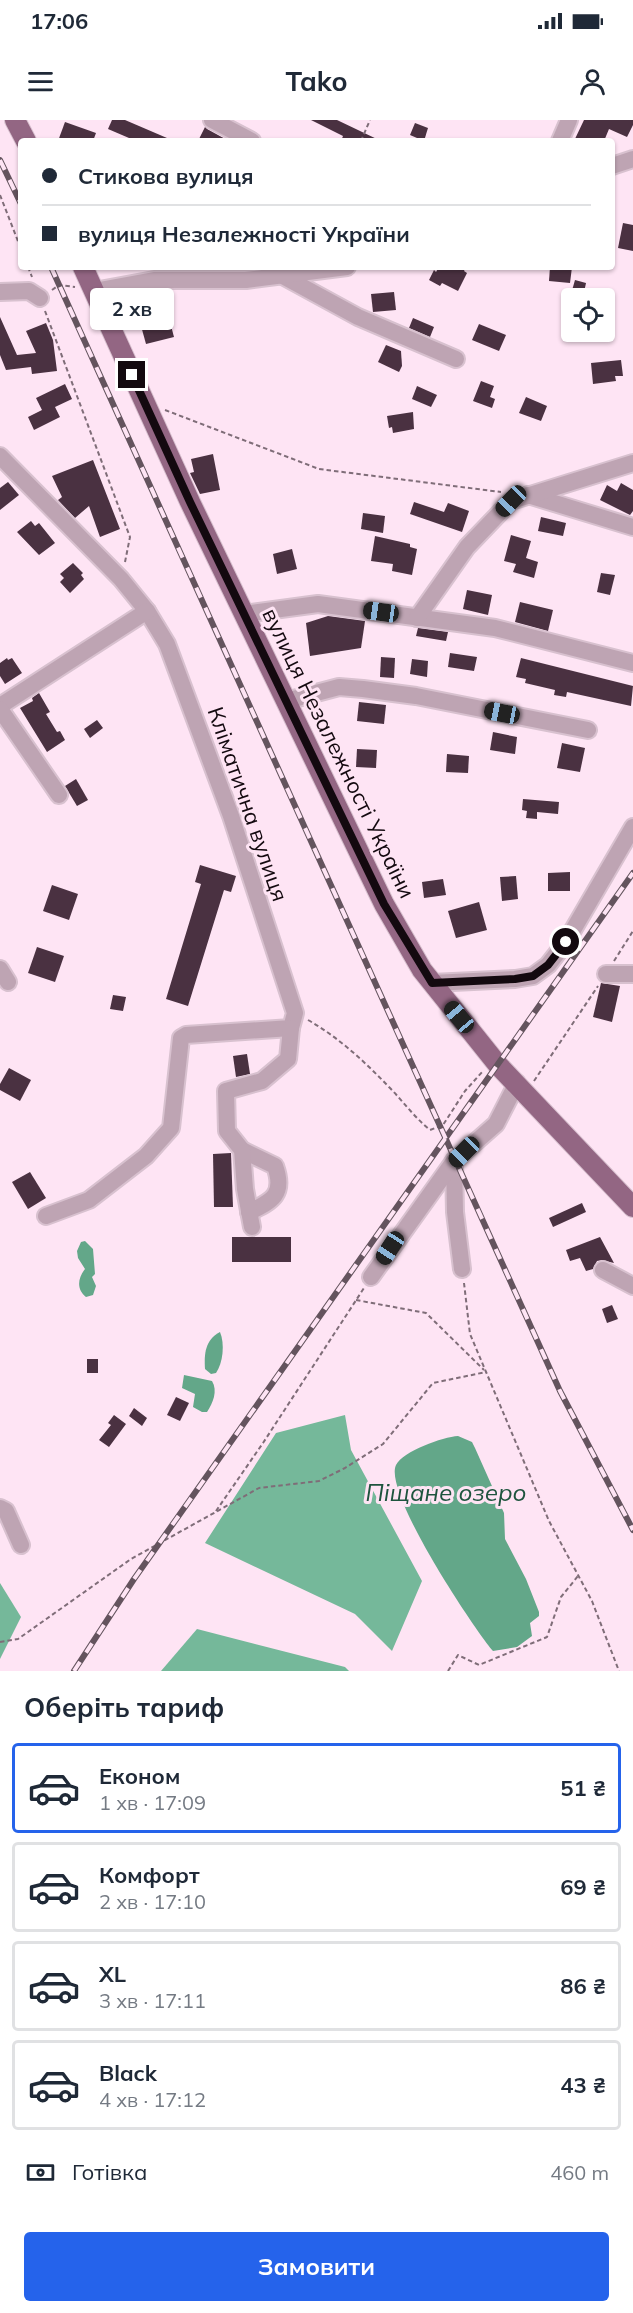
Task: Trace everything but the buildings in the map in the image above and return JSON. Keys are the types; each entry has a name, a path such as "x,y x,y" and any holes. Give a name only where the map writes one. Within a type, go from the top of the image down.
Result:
{"main road":[{"path":"15,120 24,138"},
{"name":"вулиця Незалежності України","path":"84,270 190,502 384,904 432,983 498,1065 633,1207"}],"street":[{"path":"212,120 246,138"},
{"path":"561,138 569,120"},
{"path":"615,165 633,159"},
{"path":"94,291 154,280 246,280 322,270"},
{"path":"281,275 358,317 456,359"},
{"path":"0,292 29,291 40,298"},
{"name":"Кліматична вулиця","path":"0,456 121,579 147,611 167,644 231,816 293,1020"},
{"path":"417,618 467,547 511,501 633,463"},
{"path":"528,495 633,527"},
{"path":"244,614 318,603 495,628 633,663"},
{"path":"59,795 0,708 147,611"},
{"path":"286,700 339,687 363,689 416,696 588,730"},
{"path":"432,983 515,979 533,976 548,965 566,942 633,827"},
{"path":"606,974 633,974"},
{"path":"46,1216 89,1200 146,1156 171,1128 181,1038 186,1035 293,1020 288,1059 262,1081 226,1091 227,1131 242,1150 275,1166 279,1179 276,1192 251,1219 245,1189 242,1150"},
{"path":"371,1277 454,1161 496,1124 522,1088"},
{"path":"454,1161 455,1212 462,1269"},
{"path":"603,1270 633,1286"},
{"path":"0,1508 6,1511 21,1545"}],"path":[{"path":"362,138 370,120"},
{"path":"0,195 18,241"},
{"path":"94,291 59,285 40,298 130,537 121,579"},
{"path":"160,408 319,469 505,492"},
{"path":"522,1088 541,1067 633,931"},
{"path":"293,1020 320,1027 353,1052 390,1088 411,1115 430,1130 443,1125 465,1091 494,1058"},
{"path":"462,1269 470,1334 549,1521 592,1601 618,1671"},
{"path":"215,1513 371,1277"},
{"path":"356,1300 426,1313 486,1372"},
{"path":"0,1642 18,1639 131,1559 259,1488 319,1481 345,1468 383,1444 433,1383 486,1372"},
{"path":"448,1671 458,1655 478,1665 547,1637 561,1597 578,1576"}],"shaded area":[{"path":"345,1415 351,1450 422,1581 392,1651 355,1614 205,1543 276,1433"},
{"path":"0,1583 21,1617 0,1659"},
{"path":"197,1629 345,1667 349,1671 161,1671"}],"water":[{"path":"85,1241 93,1249 95,1274 92,1277 96,1286 93,1295 86,1297 79,1287 85,1269 78,1258 77,1251 81,1242"},
{"path":"220,1332 223,1348 222,1359 216,1373 211,1374 205,1369 205,1353 208,1343"},
{"path":"184,1375 212,1381 215,1389 214,1397 207,1412 193,1407 195,1394 182,1388"},
{"name":"Піщане озеро","path":"458,1436 472,1442 475,1448 504,1513 505,1539 526,1579 539,1612 539,1616 530,1623 532,1636 517,1647 493,1651 482,1637 415,1529 396,1480 396,1465 407,1455 434,1442"}],"railway":[{"path":"0,160 18,198"},
{"path":"52,270 560,1391 633,1530"},
{"path":"74,1671 134,1579 633,873"}],"route":[{"path":"132,375 190,502 384,904 422,970 432,983 533,976 548,965 566,942"}]}
